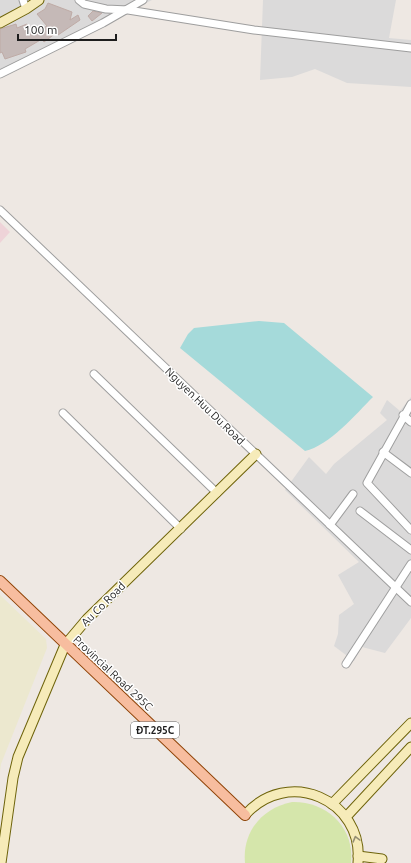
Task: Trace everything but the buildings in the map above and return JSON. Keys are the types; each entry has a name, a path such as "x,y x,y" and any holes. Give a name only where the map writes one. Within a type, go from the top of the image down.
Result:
{"main road":[{"path":"0,23 39,0"},
{"name":"Au Co Road","path":"1,863 13,778 18,757 65,645 87,619 181,529 256,454"},
{"name":"Provincial Road 295C","path":"0,581 65,645 245,814"},
{"path":"332,804 411,723"},
{"path":"346,817 411,747"},
{"path":"245,814 262,800 285,792 309,793 332,804 346,817 355,836 358,859 382,859"}],"street":[{"path":"23,0 26,9"},
{"path":"79,0 84,4 106,9 128,10 234,27 411,48"},
{"path":"0,74 128,10 143,0"},
{"name":"Nguyen Huu Du Road","path":"0,210 411,602"},
{"path":"94,374 217,493"},
{"path":"411,404 403,415 367,483 411,530"},
{"path":"63,413 181,529"},
{"path":"403,415 411,422"},
{"path":"383,452 411,473"},
{"path":"330,525 353,494"},
{"path":"360,512 411,550"},
{"path":"346,664 411,564"}],"shaded area":[{"path":"0,0 152,0 0,76"},
{"path":"263,0 396,0 389,38 411,40 411,87 347,83 315,69 292,77 260,80"},
{"path":"0,222 10,232 0,243"},
{"path":"411,397 411,618 385,653 362,647 354,661 334,646 338,634 339,615 354,604 338,575 359,562 285,490 309,457 326,474 334,464 387,420 380,413 387,400 400,411"},
{"path":"0,595 46,639 47,648 1,764 0,772"}],"green space":[{"path":"292,802 316,806 327,811 336,819 348,838 351,850 351,863 245,863 247,841 256,823 272,810 281,805"}],"water":[{"path":"259,321 284,323 373,397 333,436 314,448 305,451 180,348 188,334 194,328"}]}
